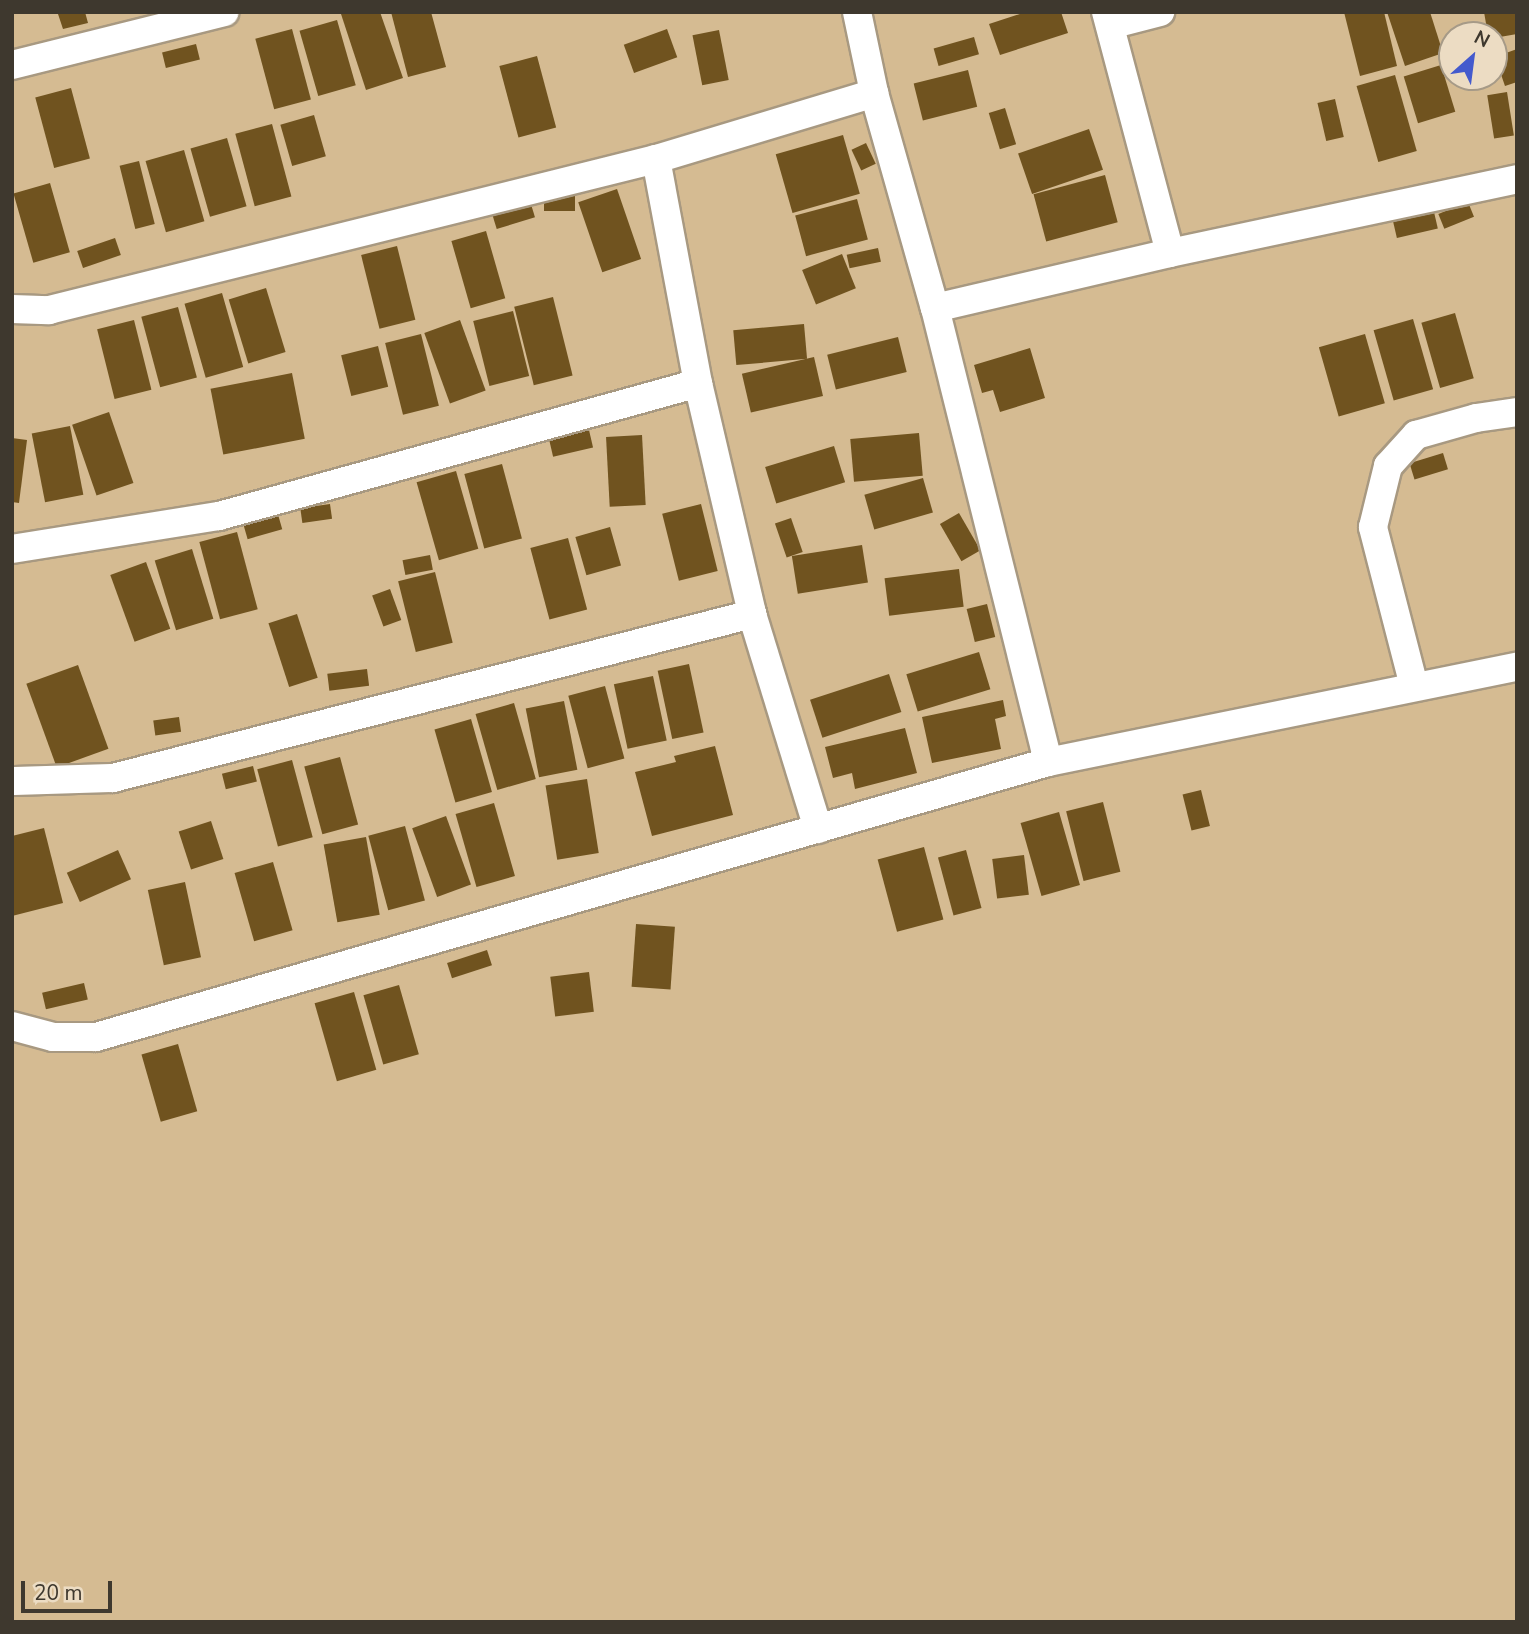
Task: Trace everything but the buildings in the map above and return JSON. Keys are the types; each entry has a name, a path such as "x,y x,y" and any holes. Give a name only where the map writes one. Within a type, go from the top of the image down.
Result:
{"street":[{"path":"12,65 224,12"},
{"path":"857,12 874,93 935,308 1048,762"},
{"path":"1160,12 1108,19 1170,253"},
{"path":"12,309 48,310 656,159 874,93"},
{"path":"656,159 698,383 752,614 818,829"},
{"path":"935,308 1170,253 1517,179"},
{"path":"12,549 219,516 698,383"},
{"path":"1414,686 1373,527 1388,466 1416,435 1476,418 1517,412"},
{"path":"12,781 113,778 752,614"},
{"path":"12,1026 52,1037 96,1037 1048,762 1517,667"}],"shaded area":[{"path":"12,12 1517,12 1517,1622 12,1622"}]}
